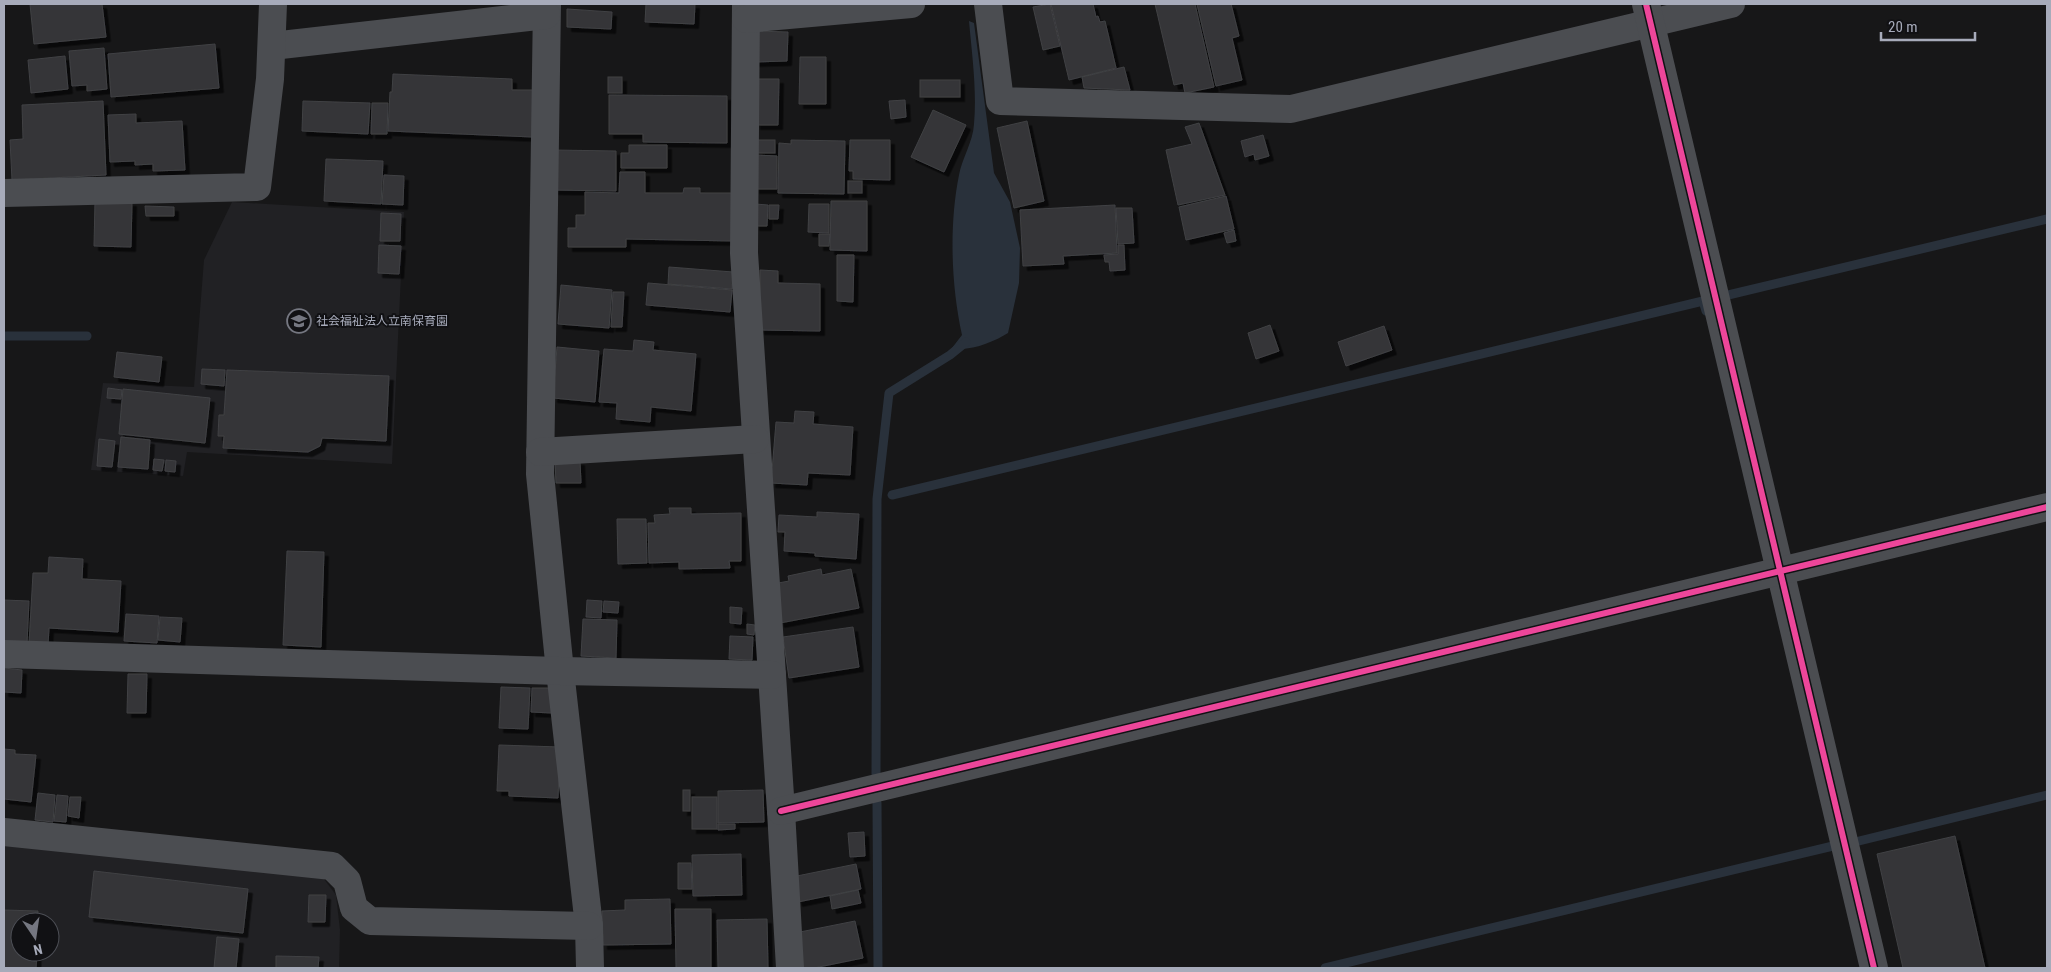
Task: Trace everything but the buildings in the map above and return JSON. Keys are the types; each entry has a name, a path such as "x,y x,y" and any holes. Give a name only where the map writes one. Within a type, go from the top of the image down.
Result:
{"street":[{"path":"4,193 257,187 270,79 273,4"},
{"path":"790,968 782,811 755,439 744,253 746,12 911,4"},
{"path":"988,4 1000,101 1290,109 1649,13 1731,4"},
{"path":"272,46 546,9 540,474 560,671 590,926 590,968"},
{"path":"1649,13 1874,968"},
{"path":"540,452 755,439"},
{"path":"782,811 2047,507"},
{"path":"4,654 560,671 772,675"},
{"path":"4,832 332,866 347,881 354,908 370,921 590,926"}],"shaded area":[{"path":"969,21 974,23 994,173 1010,202 1020,248 1019,283 1008,333 996,340 981,345 959,349 952,348 962,335 955,296 953,234 959,175 972,137 975,111 975,85"},
{"name":"社会福祉法人立南保育園","path":"232,202 404,212 392,464 187,452 183,476 91,470 103,383 194,387 204,260"},
{"path":"4,844 321,875 336,895 340,930 339,968 4,968"}],"waterway":[{"path":"1724,296 2047,219"},
{"path":"892,495 1703,301 1706,311"},
{"path":"4,336 87,336"},
{"path":"876,774 877,499 889,393 950,355 966,342"},
{"path":"1859,841 2047,795"},
{"path":"877,803 878,968"},
{"path":"1325,968 1833,846"}],"cycle path":[{"path":"1646,4 1874,968"},
{"path":"781,811 2047,507"}],"place":[{"name":"社会福祉法人立南保育園","path":"299,321"}]}
